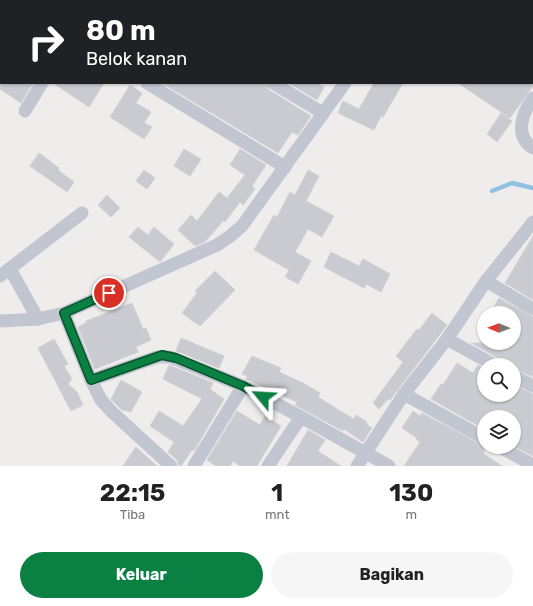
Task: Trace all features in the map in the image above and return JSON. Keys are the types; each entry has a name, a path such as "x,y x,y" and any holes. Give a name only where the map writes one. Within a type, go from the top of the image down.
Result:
{"street":[{"path":"25,111 41,84"},
{"path":"150,84 285,167"},
{"path":"275,84 324,113"},
{"path":"0,321 38,319 64,313 217,245 230,237 242,226 344,84"},
{"path":"533,98 527,106 522,136 526,144 533,148"},
{"path":"38,319 5,273 82,213"},
{"path":"357,466 364,452 404,394 447,339 486,280 531,226"},
{"path":"486,280 533,309"},
{"path":"64,313 91,380 101,400 171,466"},
{"path":"447,339 481,358"},
{"path":"91,380 162,355 176,358 243,386 389,466"},
{"path":"521,380 533,386"},
{"path":"194,466 243,386"},
{"path":"404,394 477,434"},
{"path":"268,466 301,417"},
{"path":"513,454 533,465"}],"building":[{"path":"0,84 32,84 21,103 0,89"},
{"path":"54,84 103,84 89,107"},
{"path":"164,84 266,84 269,90 311,116 298,135 292,132 278,153"},
{"path":"291,84 319,84 324,87 317,100"},
{"path":"373,84 402,84 383,117 381,116 374,130 338,113 343,101 359,109"},
{"path":"459,84 533,84 510,118"},
{"path":"130,85 142,93 136,103 151,112 144,123 152,127 144,139 110,117"},
{"path":"501,113 512,121 497,142 487,134"},
{"path":"184,149 201,159 190,176 174,166"},
{"path":"240,149 266,165 252,186 255,189 243,205 240,202 225,222 223,221 205,242 195,246 178,230 191,215 197,221 219,192 227,198 245,175 230,165"},
{"path":"39,153 59,168 58,170 74,182 67,192 30,166"},
{"path":"144,170 155,178 147,189 136,181"},
{"path":"308,170 319,176 306,201 334,216 322,237 308,229 295,252 311,261 298,284 285,277 289,270 254,250 274,215 277,217 290,192 295,195"},
{"path":"107,195 120,208 111,217 98,205"},
{"path":"138,227 148,235 154,227 174,244 160,262 129,237"},
{"path":"533,236 533,300 505,283"},
{"path":"331,252 359,266 363,259 390,274 381,292 366,284 364,288 324,267"},
{"path":"215,271 235,290 200,326 182,313 197,293 195,291"},
{"path":"499,298 513,306 494,306"},
{"path":"132,303 143,329 146,328 151,340 136,347 138,352 95,369 78,327 86,323 86,321"},
{"path":"521,310 533,317 533,377 521,371 521,358 498,358 484,350 521,350"},
{"path":"432,313 447,325 390,400 388,399 379,409 373,403 403,362 396,356 417,329 419,330"},
{"path":"181,338 224,356 219,368 176,351"},
{"path":"54,339 68,364 64,366 72,379 68,384 77,392 83,405 71,411 38,348"},
{"path":"252,356 281,368 279,372 320,393 318,397 337,409 354,419 356,415 367,422 366,424 372,428 363,442 344,429 343,431 295,405 297,402 246,379 247,376 242,374"},
{"path":"457,363 473,373 477,367 477,402 521,402 521,388 533,394 533,456 521,450 521,410 477,410 477,425 431,399 441,384 443,385"},
{"path":"169,365 213,383 210,389 224,399 194,451 192,450 181,466 179,466 177,460 168,452 174,442 150,426 159,411 183,426 202,399 163,379"},
{"path":"121,380 142,392 131,412 122,410 111,399"},
{"path":"237,411 260,425 265,416 281,426 257,466 240,466 233,461 230,466 216,466 207,460"},
{"path":"413,411 420,416 422,413 477,442 477,454 484,454 502,466 404,466 420,442 416,439 417,438 402,428"},
{"path":"308,430 325,440 318,451 341,466 287,466"},
{"path":"136,447 157,466 123,466"}],"waterway":[{"path":"492,191 512,183 533,188"}],"route":[{"path":"109,293 64,313 91,380 162,355 176,358 187,364 243,386 263,397"}]}
